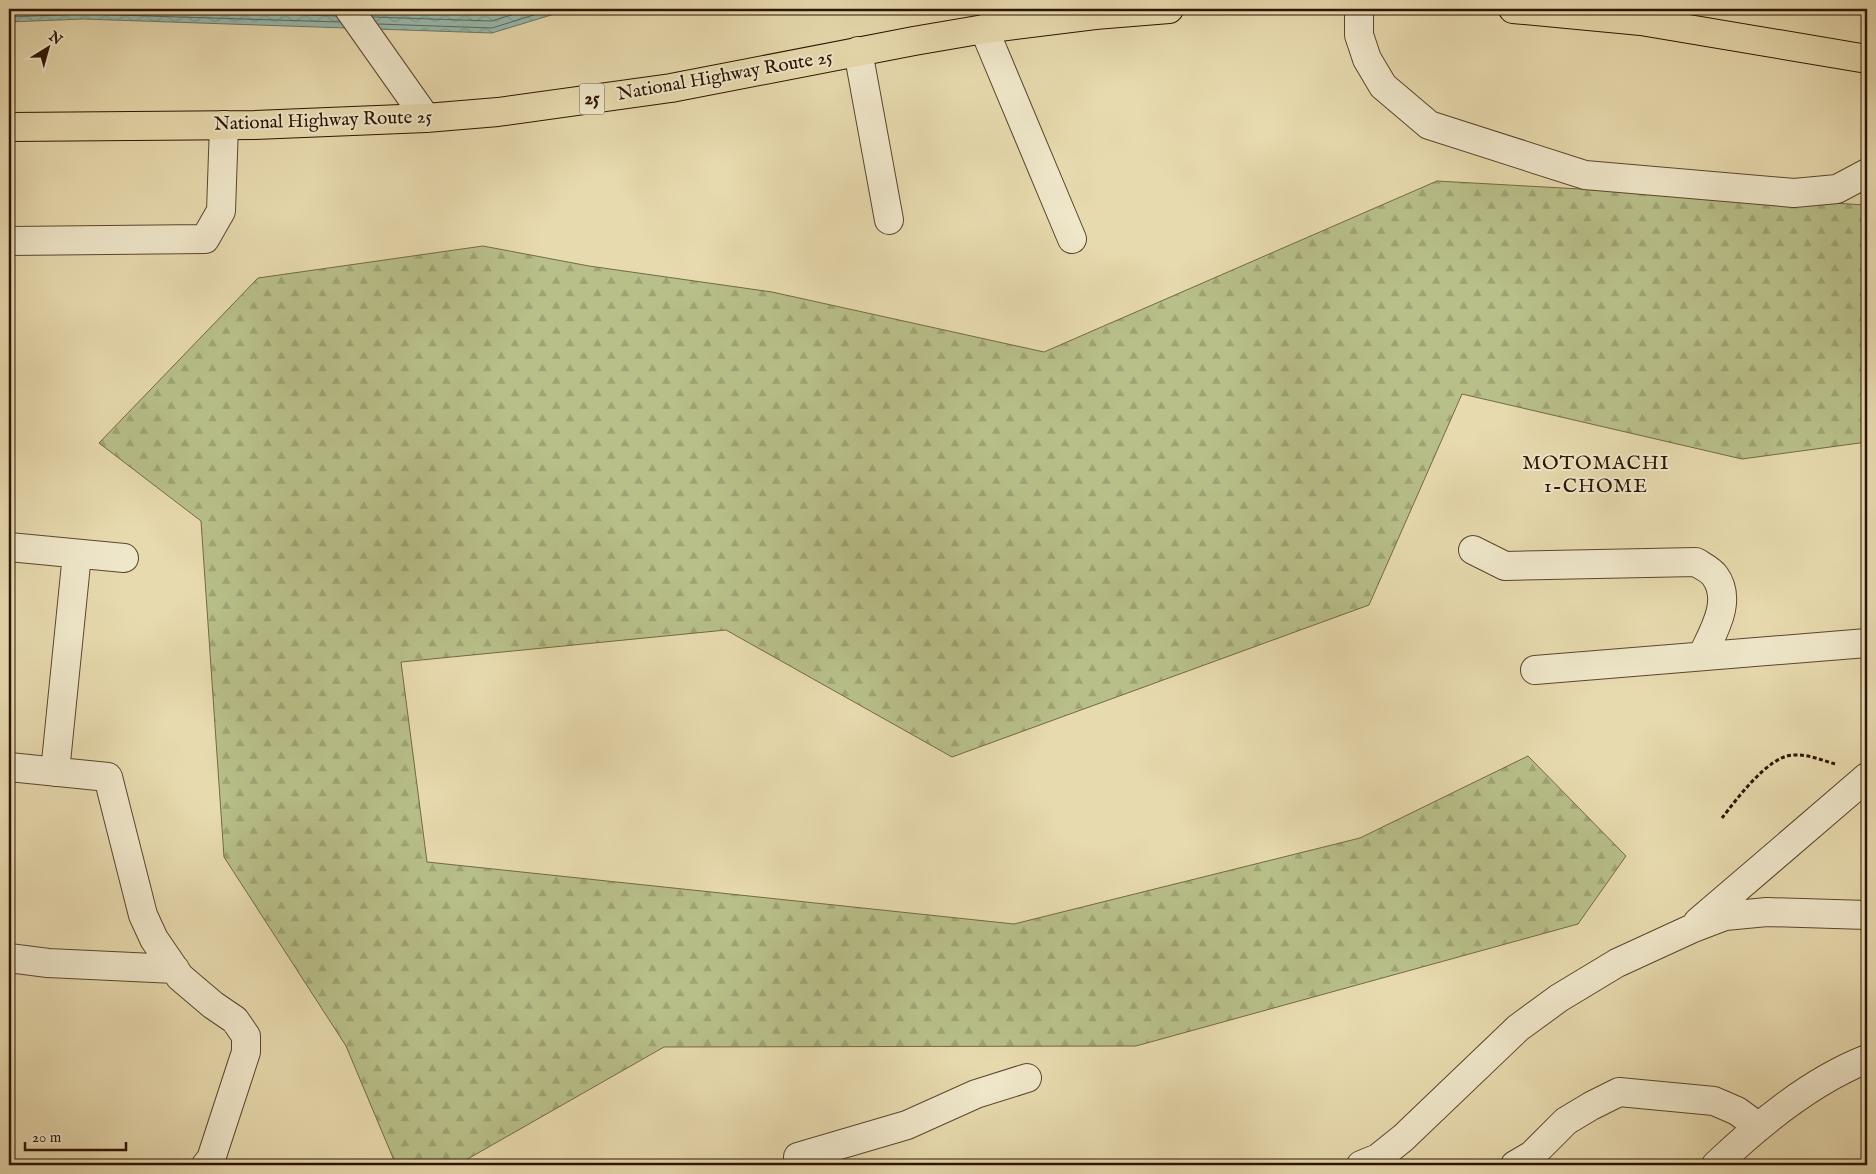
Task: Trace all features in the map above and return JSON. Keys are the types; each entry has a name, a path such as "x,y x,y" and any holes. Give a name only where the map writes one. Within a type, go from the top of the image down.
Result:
{"highway":[{"name":"National Highway Route 25","path":"9,127 224,124 426,118 498,112 671,88 858,51 984,29 1095,15 1169,9"},
{"path":"1513,9 1641,21 1867,58"}],"street":[{"path":"1359,9 1359,34 1367,60 1383,86 1429,125 1586,175 1794,193 1837,189 1867,173"},
{"path":"356,19 426,118"},
{"path":"984,29 1072,239"},
{"path":"858,51 889,220"},
{"path":"9,241 205,239 221,211 224,124"},
{"path":"9,547 124,558"},
{"path":"1473,550 1505,566 1696,562 1715,575 1724,599 1718,620 1702,656"},
{"path":"55,772 77,554"},
{"path":"1535,670 1867,643"},
{"path":"9,767 108,777 143,915 154,939 180,977 213,1005 235,1020 246,1036 246,1052 211,1159 206,1165"},
{"path":"1691,929 1729,893 1867,776"},
{"path":"1365,1165 1378,1158 1404,1138 1518,1028 1559,998 1617,963 1691,929 1725,916 1767,912 1867,915"},
{"path":"9,958 48,963 175,969"},
{"path":"1716,1165 1758,1127 1809,1091 1867,1059"},
{"path":"799,1165 798,1157 907,1126 976,1094 1027,1078"},
{"path":"1515,1165 1532,1155 1566,1121 1619,1092 1714,1101 1737,1111 1758,1127"}],"path":[{"path":"1722,818 1751,781 1776,762 1791,754 1809,756 1840,765"}],"green space":[{"path":"1437,181 1867,205 1867,442 1742,459 1462,394 1369,605 952,757 726,630 401,662 427,862 1014,924 1360,838 1528,756 1626,856 1578,924 1136,1046 664,1047 457,1165 396,1165 346,1046 224,857 201,521 99,443 258,278 483,246 589,266 772,292 1044,352"}],"water":[{"path":"9,9 571,9 492,33 83,19 9,22"}],"district":[{"name":"MOTOMACHI 1-CHOME","path":"1596,474"}]}
